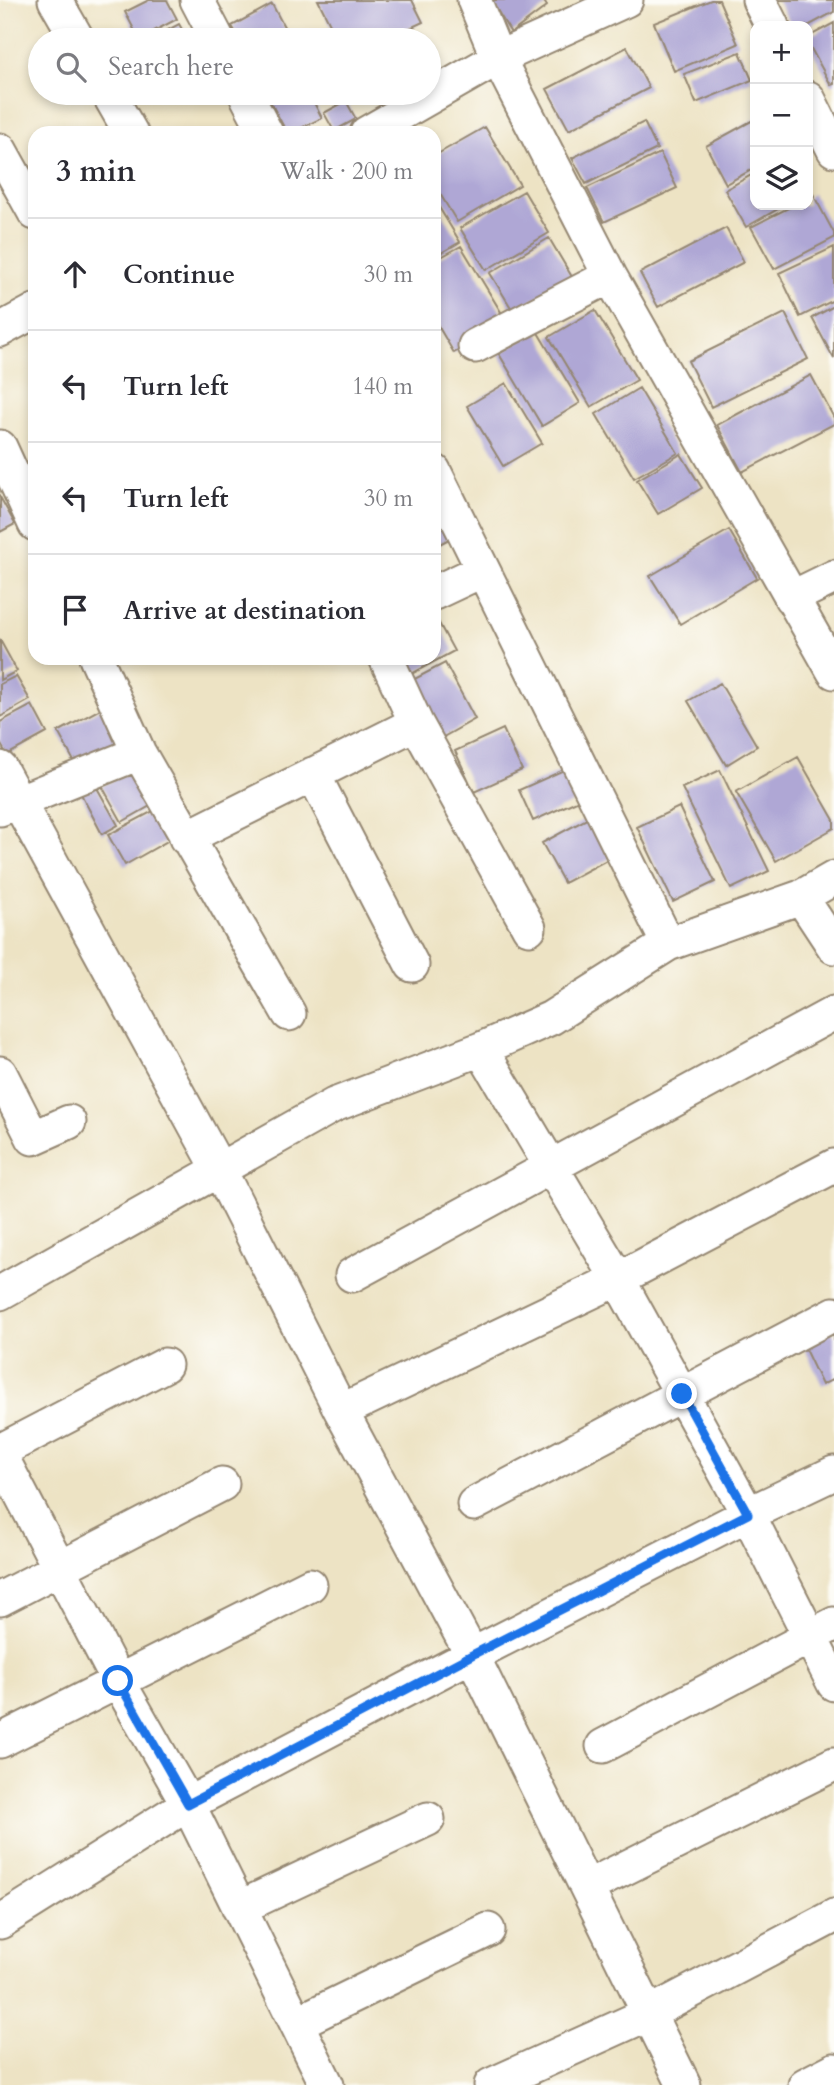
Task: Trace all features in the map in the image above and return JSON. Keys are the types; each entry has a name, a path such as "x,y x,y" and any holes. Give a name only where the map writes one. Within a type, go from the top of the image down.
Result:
{"street":[{"path":"55,0 71,28"},
{"path":"197,0 212,28"},
{"path":"474,0 498,58 610,276 834,673"},
{"path":"441,91 498,58 626,0"},
{"path":"759,0 770,21"},
{"path":"115,105 127,126"},
{"path":"251,105 262,126"},
{"path":"379,126 416,105"},
{"path":"813,108 834,150"},
{"path":"0,150 28,201"},
{"path":"475,346 610,276"},
{"path":"0,330 28,315"},
{"path":"0,447 28,509"},
{"path":"441,485 668,944"},
{"path":"441,590 483,570"},
{"path":"791,598 834,576"},
{"path":"99,665 139,753 289,1014"},
{"path":"389,665 416,723 528,928"},
{"path":"186,838 416,723"},
{"path":"9,806 139,753"},
{"path":"0,768 9,806 219,1168 341,1411 472,1655 684,2085"},
{"path":"313,774 412,965"},
{"path":"0,1293 334,1105 481,1049 551,1018 668,944 801,897 834,878"},
{"path":"801,897 834,947"},
{"path":"352,1275 834,1013"},
{"path":"481,1049 618,1279 748,1514 822,1630 834,1684"},
{"path":"0,1073 33,1138 69,1122"},
{"path":"341,1411 618,1279 834,1166"},
{"path":"474,1504 834,1314"},
{"path":"165,1365 0,1453 118,1681 188,1804 327,2085"},
{"path":"0,1922 188,1804 472,1655 834,1473"},
{"path":"0,1599 222,1484"},
{"path":"0,1741 310,1585"},
{"path":"603,1746 822,1630"},
{"path":"587,1886 834,1764"},
{"path":"239,1908 428,1819"},
{"path":"491,2085 648,2014 834,1916"},
{"path":"297,2023 488,1930"},
{"path":"805,2085 834,2070"}],"building":[{"path":"149,0 167,0 177,19 160,28 133,28 125,12"},
{"path":"318,0 412,0 423,22 410,28 332,28"},
{"path":"491,0 543,0 547,6 511,33"},
{"path":"711,0 719,0 738,44 674,71 654,23"},
{"path":"777,0 834,0 834,12 813,23 813,21 789,21"},
{"path":"272,4 285,28 233,28 232,26"},
{"path":"834,23 834,84 831,85 813,52 813,34"},
{"path":"627,47 649,88 569,130 547,89"},
{"path":"740,52 750,81 696,103 684,74"},
{"path":"272,105 315,105 322,118 305,126 283,126"},
{"path":"339,105 348,105 356,119 343,126 331,126 324,113"},
{"path":"644,122 657,149 586,184 572,158"},
{"path":"750,122 750,171 726,184 706,146"},
{"path":"485,127 520,185 457,222 441,196 441,152"},
{"path":"660,153 677,188 604,222 587,188"},
{"path":"750,176 750,210 776,210 746,227 725,190"},
{"path":"524,191 549,233 486,270 460,228"},
{"path":"813,194 834,233 834,238 774,269 751,227 784,210 813,210"},
{"path":"441,211 460,242 441,253"},
{"path":"726,228 744,262 658,307 640,273"},
{"path":"549,238 572,277 513,311 490,273"},
{"path":"461,246 507,322 454,353 441,331 441,257"},
{"path":"834,247 834,300 800,317 779,273"},
{"path":"834,306 834,359 812,318"},
{"path":"595,310 637,380 591,407 549,337"},
{"path":"785,313 808,359 711,407 688,361"},
{"path":"537,331 580,403 542,426 499,354"},
{"path":"811,375 834,418 834,424 742,472 717,425"},
{"path":"506,383 542,443 503,466 467,406"},
{"path":"639,388 678,453 634,478 596,414"},
{"path":"681,454 702,488 658,514 637,480"},
{"path":"0,497 15,524 0,532"},
{"path":"441,525 449,539 441,543"},
{"path":"729,530 757,578 680,624 650,576"},
{"path":"441,627 454,651 441,658"},
{"path":"0,640 17,671 0,680"},
{"path":"445,663 475,719 438,740 407,683"},
{"path":"399,665 428,665 406,677"},
{"path":"16,676 30,700 0,717 0,684"},
{"path":"720,683 757,746 726,765 688,701"},
{"path":"32,705 47,733 7,755 0,743 0,722"},
{"path":"102,708 121,741 76,765 58,732"},
{"path":"503,729 522,770 474,792 455,751"},
{"path":"798,757 834,820 834,828 776,861 736,792"},
{"path":"566,769 581,799 533,821 519,790"},
{"path":"720,770 769,871 731,889 682,788"},
{"path":"131,771 150,806 122,822 102,786"},
{"path":"96,786 118,825 102,834 81,794"},
{"path":"679,807 715,882 673,902 637,827"},
{"path":"153,811 169,840 125,865 108,835"},
{"path":"594,815 616,855 564,883 542,843"},
{"path":"831,1330 834,1336 834,1379 822,1385 802,1343"}],"route":[{"path":"118,1681 188,1804 748,1514 682,1394"}]}
